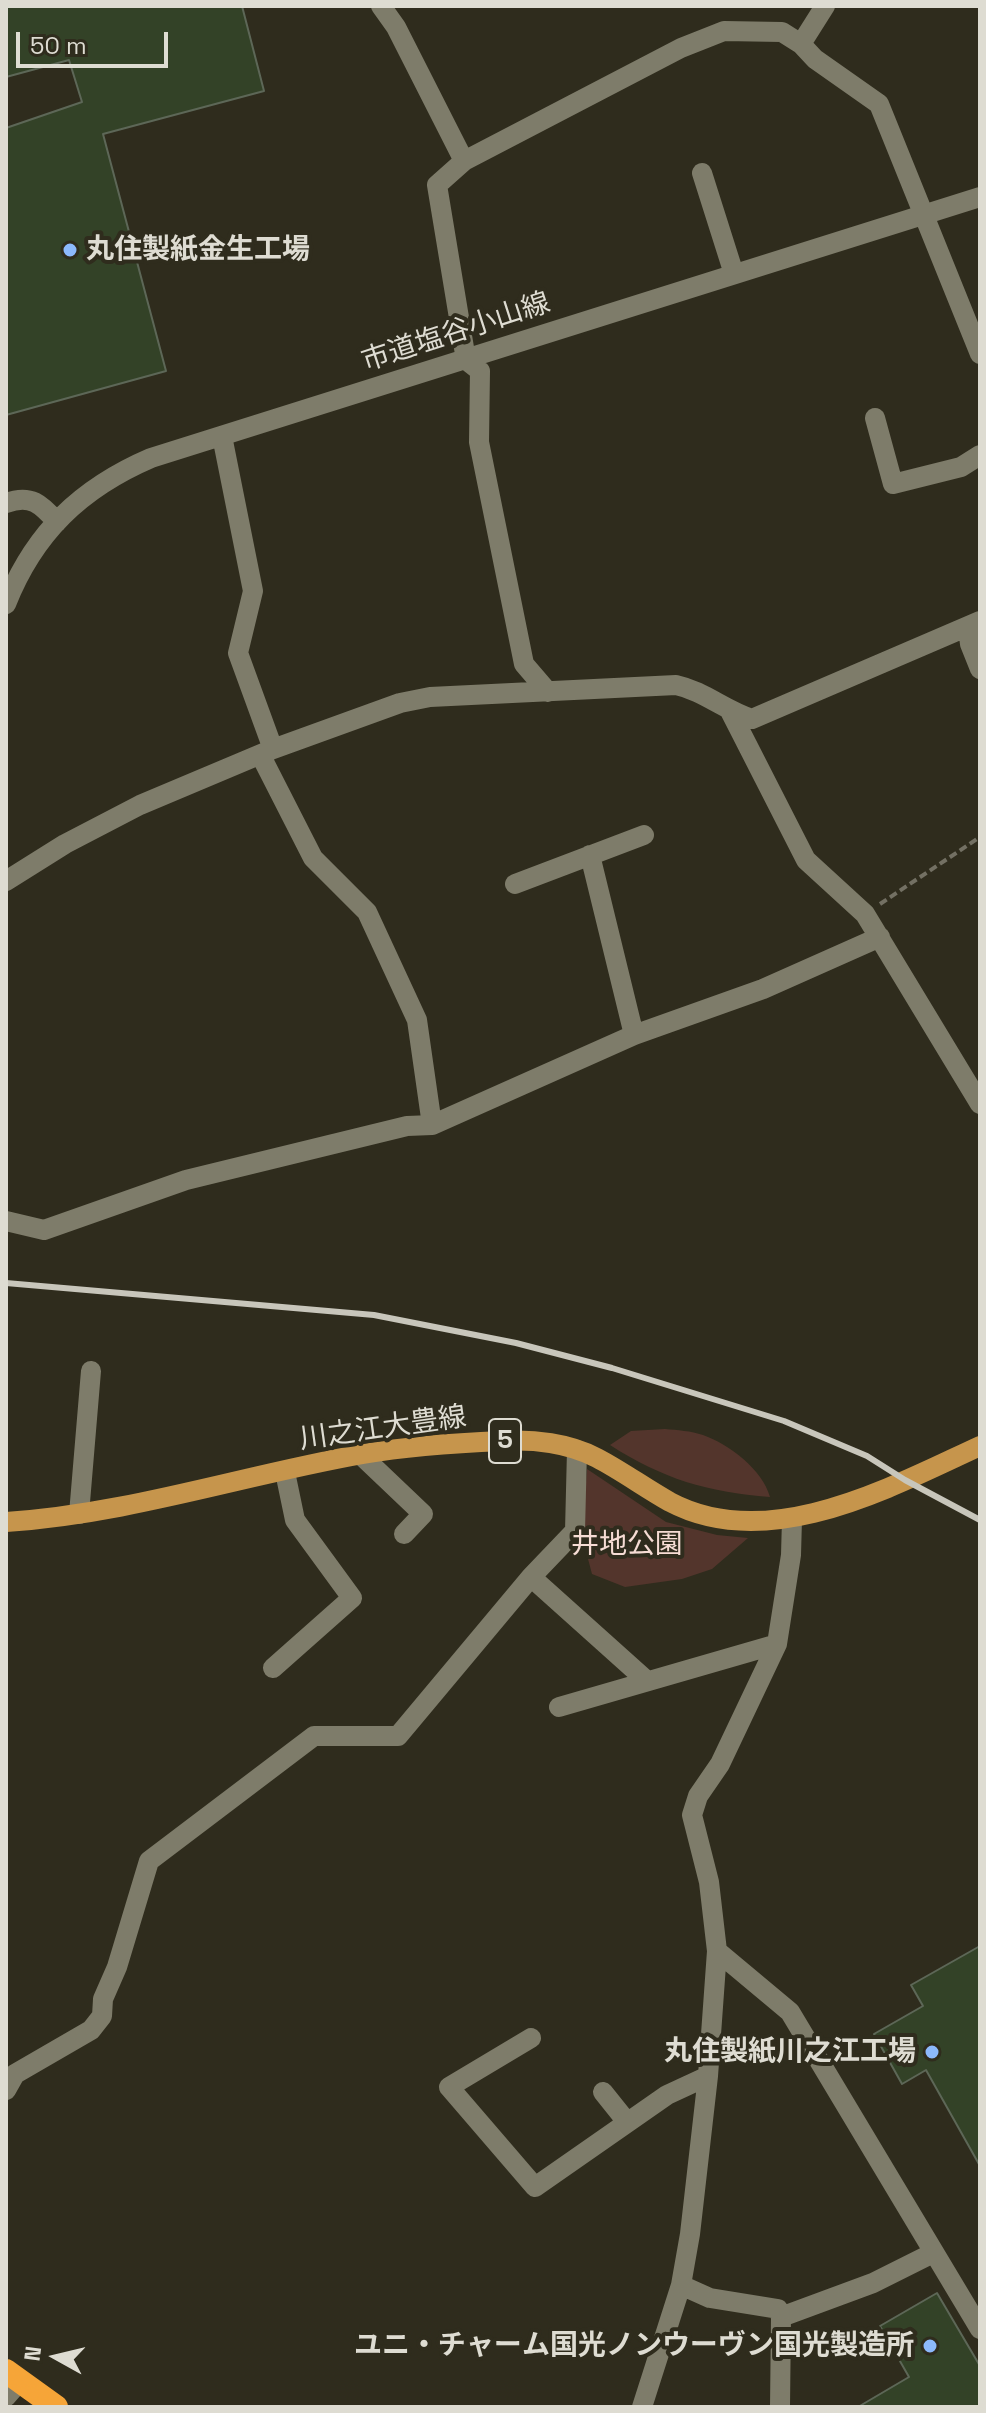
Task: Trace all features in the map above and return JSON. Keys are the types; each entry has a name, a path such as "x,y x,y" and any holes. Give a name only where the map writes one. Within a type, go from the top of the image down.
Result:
{"highway":[{"path":"11,2383 56,2407"}],"main road":[{"name":"川之江大豊線","path":"6,1522 154,1501 361,1455 417,1446 506,1440 543,1442 577,1450 697,1514 728,1520 792,1519 905,1480 980,1446"}],"street":[{"path":"381,6 396,27 464,161"},
{"path":"801,44 825,6"},
{"path":"548,692 524,664 479,442 480,371 466,360 437,185 464,161 681,48 724,31 782,32 879,104 980,354"},
{"path":"702,173 734,274"},
{"name":"市道塩谷小山線","path":"6,604 17,576 37,543 57,522 119,472 151,458 980,197"},
{"path":"875,418 893,484 961,467 980,455"},
{"path":"222,436 253,591 238,653 267,753 313,858 367,912 417,1020 432,1125"},
{"path":"6,503 21,498 42,505 57,522"},
{"path":"6,881 65,844 140,805 400,703 430,697 676,685 695,689 730,711 752,719 974,624"},
{"path":"974,624 970,644 980,669"},
{"path":"730,711 806,860 865,914 980,1104"},
{"path":"515,884 644,835"},
{"path":"590,855 634,1035"},
{"path":"6,1221 44,1230 186,1180 407,1126 432,1125 634,1035 763,989 880,937"},
{"path":"79,1514 91,1371"},
{"path":"6,2090 15,2074 91,2030 102,2016 103,1999 117,1967 149,1861 314,1736 398,1736 531,1577 575,1531 577,1450"},
{"path":"361,1455 423,1514 404,1534"},
{"path":"273,1668 352,1598 295,1520 285,1472"},
{"path":"642,2407 681,2285 708,2076 717,1951 709,1882 692,1815 698,1796 720,1764 777,1644 791,1555 792,1519"},
{"path":"531,1577 647,1681"},
{"path":"559,1707 777,1644"},
{"path":"717,1951 790,2012 980,2329"},
{"path":"531,2038 449,2087 535,2187 667,2095 708,2076"},
{"path":"603,2092 627,2122"},
{"path":"781,2317 873,2283 933,2253"},
{"path":"681,2285 710,2298 778,2309 781,2317 780,2407"}],"path":[{"path":"865,914 980,837"}],"green space":[{"name":"井地公園","path":"665,1429 698,1434 723,1445 753,1468 770,1497 726,1492 686,1482 648,1467 610,1445 631,1431"},
{"name":"井地公園","path":"587,1469 666,1522 717,1535 748,1538 712,1569 682,1579 625,1587 592,1574 582,1536"}],"building":[{"name":"丸住製紙金生工場","path":"6,6 242,6 264,91 103,134 166,371 6,415 6,128 82,102 69,60 6,77"},
{"name":"丸住製紙川之江工場","path":"980,1946 980,2166 926,2070 902,2084 874,2034 923,2006 911,1985"},
{"name":"ユニ・チャーム国光ノンウーヴン国光製造所","path":"937,2293 980,2366 980,2407 858,2407 909,2377 880,2326"}],"railway":[{"path":"6,1283 374,1315 516,1343 612,1368 784,1421 867,1456 980,1520"}],"place":[{"name":"丸住製紙金生工場","path":"70,250"},
{"name":"丸住製紙川之江工場","path":"932,2052"},
{"name":"ユニ・チャーム国光ノンウーヴン国光製造所","path":"930,2346"}]}
